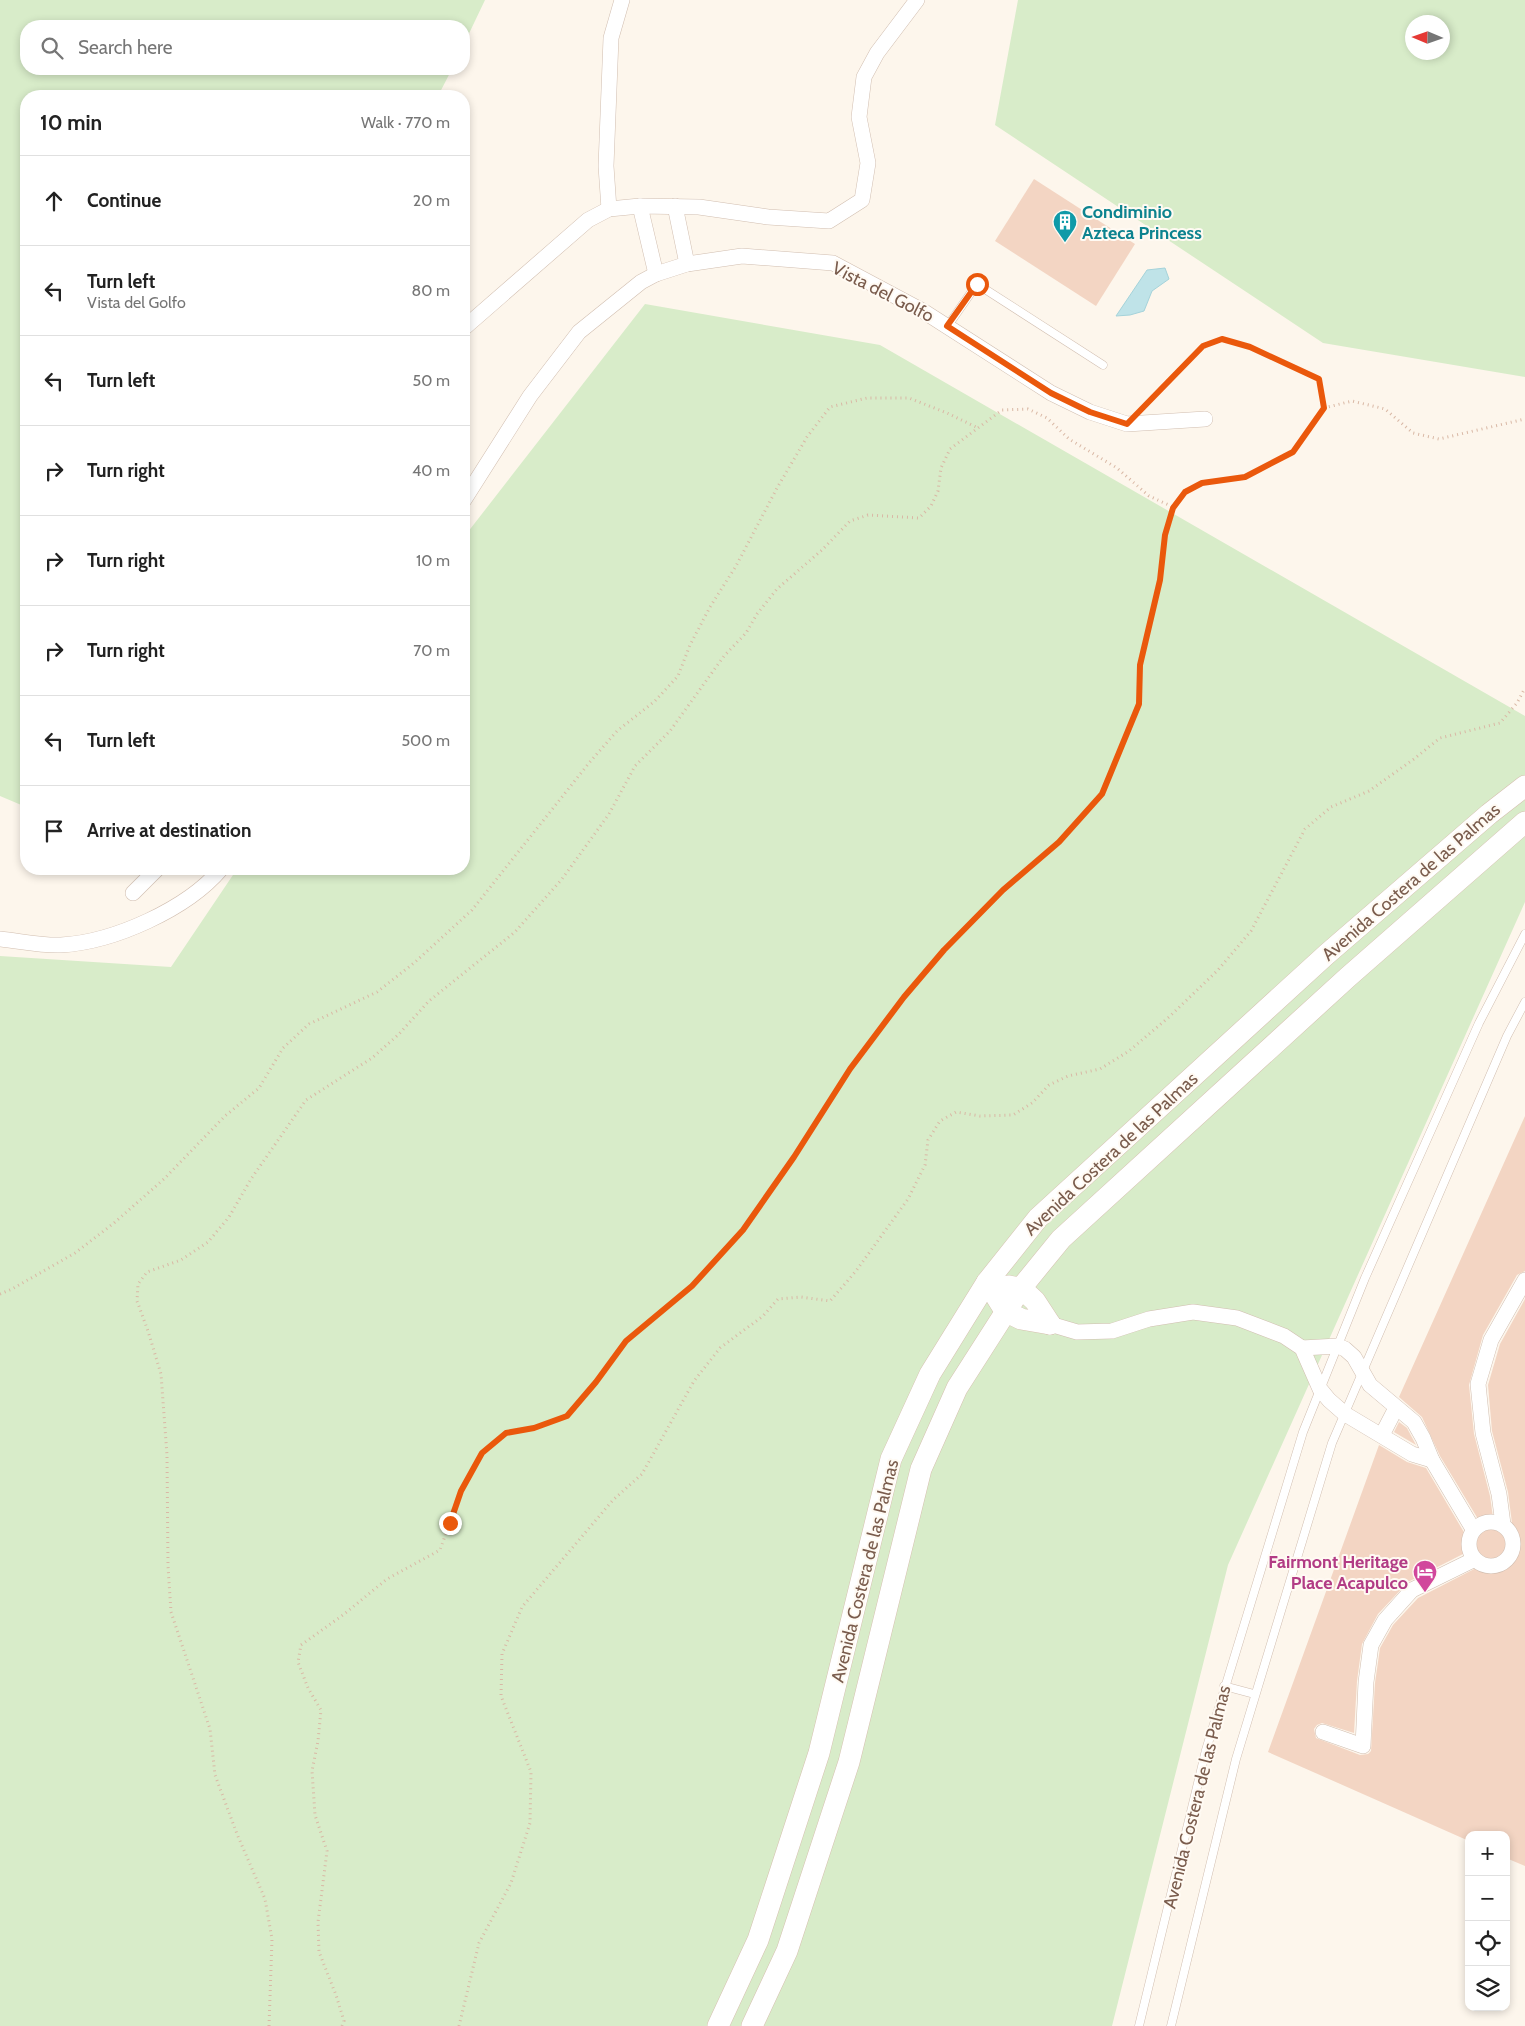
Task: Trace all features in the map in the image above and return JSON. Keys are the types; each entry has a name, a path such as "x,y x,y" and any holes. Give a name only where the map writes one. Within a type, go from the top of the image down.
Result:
{"main road":[{"name":"Avenida Costera de las Palmas","path":"718,2026 758,1940 819,1753 892,1459 930,1374 987,1282 1038,1218 1328,954 1482,820 1525,786"},
{"name":"Avenida Costera de las Palmas","path":"752,2026 787,1951 848,1762 921,1469 957,1388 1005,1311 1061,1239 1348,977 1525,822"},
{"path":"987,1282 1021,1288 1035,1301 1050,1324"},
{"path":"987,1282 1005,1311 1021,1319 1050,1324"}],"street":[{"path":"609,209 606,166 611,38 622,0"},
{"path":"470,323 588,220 609,209 640,206 675,206 829,221 862,200 868,163 859,117 864,77 877,53 917,0"},
{"path":"640,206 656,274"},
{"path":"675,206 687,264"},
{"name":"Vista del Golfo","path":"470,491 530,396 579,332 641,282 656,274 687,264 742,256 833,263 923,311 1051,393 1090,412 1127,424 1205,419"},
{"path":"133,894 151,875"},
{"path":"0,939 61,945 114,936 158,917 210,882 216,875"},
{"path":"1503,1524 1487,1522 1473,1529 1468,1544 1473,1560 1487,1568 1503,1565 1513,1553 1513,1536 1503,1524 1499,1494 1483,1433 1478,1384 1491,1340 1525,1280"},
{"path":"1050,1324 1077,1332 1112,1331 1149,1319 1193,1312 1237,1318 1284,1336 1302,1348 1320,1389 1329,1400 1346,1414 1412,1454 1432,1460"},
{"path":"1302,1348 1338,1346 1346,1349 1354,1357 1370,1385 1414,1422 1432,1460 1473,1529"},
{"path":"1382,1435 1396,1408"},
{"path":"1324,1732 1363,1746 1366,1682 1372,1645 1385,1620 1412,1590 1473,1560"}],"lane":[{"path":"947,326 977,284 1103,365"},
{"name":"Avenida Costera de las Palmas","path":"1140,2026 1206,1750 1303,1432 1365,1278 1479,1023 1525,934"},
{"name":"Avenida Costera de las Palmas","path":"1171,2026 1236,1759 1254,1694 1332,1443 1507,1036 1525,1002"},
{"path":"1224,1686 1254,1694"}],"path":[{"path":"1127,424 1203,346 1222,339 1250,347 1319,379 1324,408"},
{"path":"0,1294 75,1253 114,1223 164,1178 225,1116 259,1088 283,1048 309,1024 376,992 414,963 472,910 589,762 618,731 655,700 678,676 690,645 710,607 736,566 777,488 807,437 830,407 868,398 909,398 947,413 976,428"},
{"path":"342,2026 344,2021 336,1995 319,1952 318,1922 327,1851 315,1815 312,1771 318,1741 321,1710 308,1688 298,1662 301,1645 343,1615 387,1579 440,1550 461,1491 482,1453 506,1433 534,1428 567,1416 596,1382 626,1341 692,1286 743,1230 794,1157 850,1069 904,997 944,950 996,896 1059,842 1102,794 1139,704 1140,665 1160,580 1165,535 1173,508 1185,492 1202,483 1245,477 1293,452 1324,408 1352,401 1385,409 1413,433 1438,439 1525,419"},
{"path":"269,2026 272,1939 265,1899 237,1834 215,1774 210,1729 171,1612 168,1566 167,1455 161,1374 137,1301 138,1284 147,1272 181,1260 208,1242 229,1217 251,1179 306,1100 372,1058 398,1035 429,1001 515,932 562,879 609,814 635,766 670,731 724,656 746,632 757,614 777,589 822,550 850,520 868,515 919,518 931,506 938,491 941,468 950,449 1002,410 1028,409 1047,418 1070,439 1118,468 1149,496 1173,508"},
{"path":"459,2026 480,1942 511,1883 530,1823 531,1772 501,1696 502,1654 522,1607 613,1500 642,1474 694,1381 720,1348 763,1316 778,1298 801,1297 830,1301 856,1271 908,1199 925,1165 928,1140 940,1121 956,1112 980,1116 1013,1115 1032,1103 1049,1085 1068,1076 1100,1069 1130,1051 1218,970 1251,931 1305,829 1331,807 1369,791 1440,738 1500,723 1517,703 1525,688"}],"green space":[{"path":"0,0 485,0 470,31 470,20 20,20 20,75 449,75 441,90 20,90 20,804 0,796"},
{"path":"1018,0 1525,0 1525,377 1323,343 995,125"},
{"path":"645,304 880,345 1525,716 1525,902 1228,1565 1112,2026 0,2026 0,956 171,967 233,875 470,875 470,529"}],"water":[{"path":"1165,268 1169,279 1152,291 1144,311 1116,316 1147,270"}],"building":[{"name":"Condiminio Azteca Princess","path":"1034,179 1135,244 1096,306 995,241"},
{"name":"Fairmont Heritage Place Acapulco","path":"1525,1116 1525,1271 1517,1275 1483,1335 1469,1385 1474,1434 1490,1496 1494,1525 1499,1532 1505,1533 1511,1528 1512,1523 1508,1492 1492,1431 1488,1385 1500,1344 1525,1299 1525,1866 1510,1860 1510,1831 1465,1831 1465,1839 1268,1752 1379,1445 1407,1462 1426,1468 1465,1534 1474,1538 1481,1533 1481,1524 1440,1456 1422,1417 1399,1397","holes":["1469,1551 1478,1552 1481,1555 1482,1561 1480,1566 1418,1598 1393,1625 1380,1648 1375,1683 1371,1751 1368,1754 1360,1755 1316,1738 1314,1729 1322,1723 1354,1733 1357,1681 1362,1644 1378,1614 1408,1582"]},
{"path":"1399,1422 1407,1428 1416,1445 1394,1432"}],"place":[{"name":"Condiminio Azteca Princess","path":"1065,243"},
{"name":"Fairmont Heritage Place Acapulco","path":"1425,1593"}],"route":[{"path":"450,1523 461,1491 482,1453 506,1433 534,1428 567,1416 596,1382 626,1341 692,1286 743,1230 794,1157 850,1069 904,997 944,950 1003,890 1059,842 1102,794 1139,704 1140,665 1160,580 1165,535 1173,508 1185,492 1202,483 1245,477 1293,452 1324,408 1319,379 1250,347 1222,339 1203,346 1127,424 1090,412 1051,393 947,326 977,284"}]}
